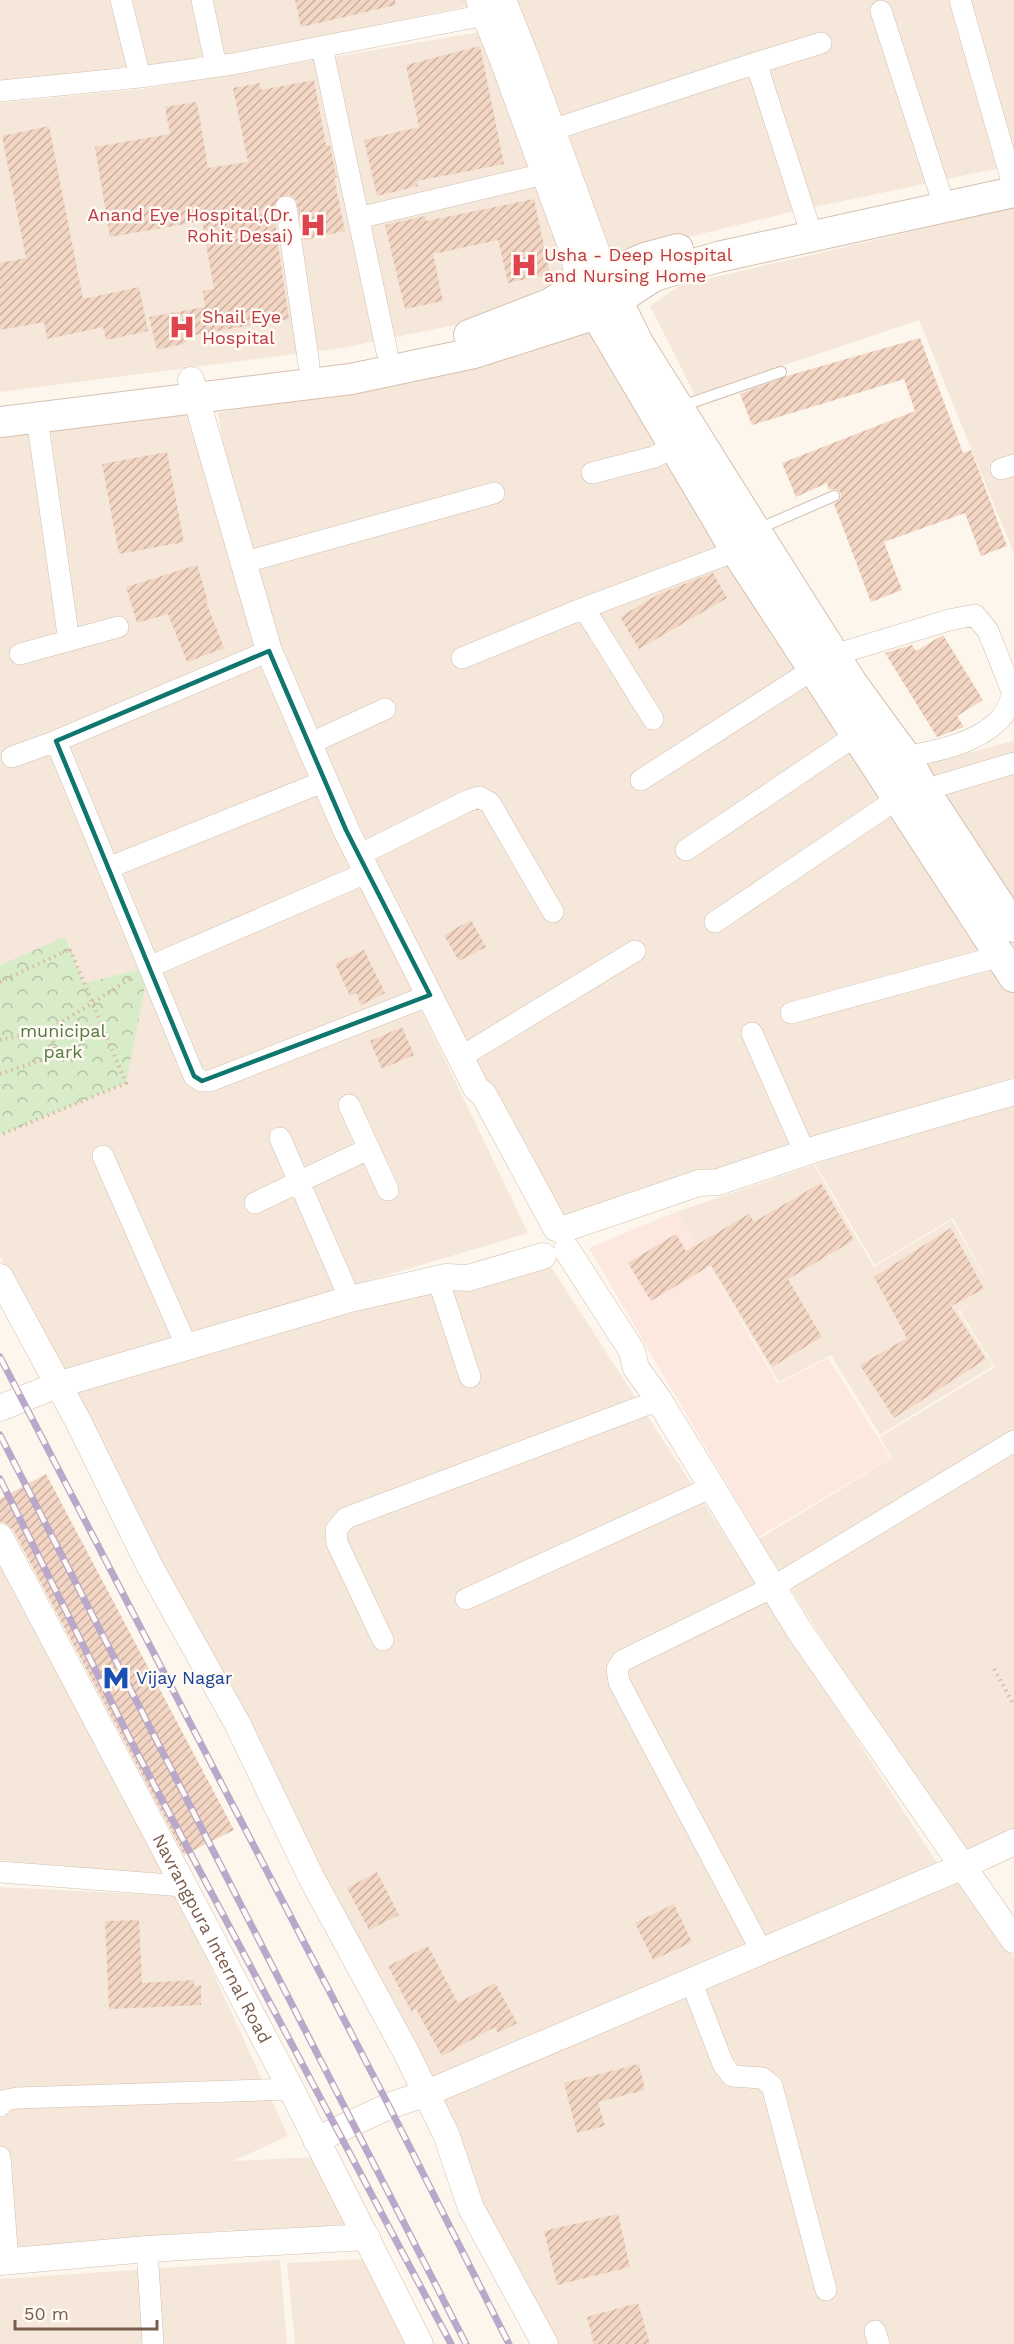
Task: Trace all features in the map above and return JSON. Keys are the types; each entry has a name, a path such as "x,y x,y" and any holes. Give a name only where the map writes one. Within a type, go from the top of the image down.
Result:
{"main road":[{"path":"0,404 351,379 474,353 600,293 645,258 712,239 940,193 1013,182"},
{"path":"0,422 37,418 470,335 549,304 600,293 718,257 1013,182"},
{"path":"600,293 639,343 679,408 745,541"},
{"path":"600,293 674,447 745,541 823,663 906,757 910,795 1007,966"},
{"path":"823,663 855,736 910,795 1014,927"}],"street":[{"path":"121,0 140,77"},
{"path":"202,0 216,66"},
{"path":"960,0 1013,182"},
{"path":"0,91 140,77 216,66 322,47 489,5"},
{"path":"489,5 552,130 600,293"},
{"path":"489,5 544,174 572,249 600,293"},
{"path":"881,11 940,193"},
{"path":"552,130 821,43"},
{"path":"322,47 387,352"},
{"path":"756,63 807,220"},
{"path":"358,218 544,174"},
{"path":"286,207 309,365"},
{"path":"193,389 268,651 363,864 476,1088 474,1099 617,1359 636,1368 659,1400 773,1587 1014,1940"},
{"path":"37,418 69,641"},
{"path":"592,473 654,457 674,447"},
{"path":"242,562 494,493"},
{"path":"462,658 745,541"},
{"path":"584,608 653,719"},
{"path":"641,780 823,663 949,620 975,615 988,632 1013,694 999,721 985,731 942,749 906,757"},
{"path":"20,654 118,627"},
{"path":"12,757 56,741 268,651"},
{"path":"309,744 385,709"},
{"path":"686,850 855,736"},
{"path":"56,741 194,1076 201,1081 210,1081 430,995"},
{"path":"715,922 910,795 1014,762"},
{"path":"108,868 325,781"},
{"path":"149,967 363,864 467,801 479,797 490,803 553,912"},
{"path":"460,1057 635,951"},
{"path":"791,1013 1007,966"},
{"path":"752,1033 805,1153"},
{"path":"0,1408 57,1385 350,1299 442,1278 468,1278 699,1183 718,1182 805,1153 1014,1092"},
{"path":"349,1105 388,1190"},
{"path":"280,1138 350,1299"},
{"path":"255,1203 368,1149"},
{"path":"103,1156 187,1347"},
{"path":"0,1277 149,1565 237,1723 311,1877 427,2093 446,2134 471,2208 545,2344"},
{"path":"442,1278 470,1377"},
{"path":"383,1640 337,1543 336,1530 346,1518 659,1400"},
{"path":"762,1952 619,1682 617,1669 622,1661 773,1587 1014,1440"},
{"path":"466,1599 712,1487"},
{"name":"Navrangpura Internal Road","path":"0,1537 291,2089 420,2344"},
{"path":"316,2140 389,2106 427,2093 762,1952 962,1867 1014,1842"},
{"path":"0,1872 183,1886"},
{"path":"691,1981 723,2064 732,2076 762,2078 772,2086 826,2290"},
{"path":"0,2106 2,2101 17,2098 291,2089"},
{"path":"0,2157 4,2262 147,2249 367,2237"},
{"path":"147,2249 153,2344"}],"lane":[{"path":"679,408 781,372"},
{"path":"745,541 834,496"}],"path":[{"path":"0,982 70,950 126,1083 0,1135"},
{"path":"0,1040 51,1029 149,967"},
{"path":"0,1074 56,1055 51,1029"},
{"path":"994,1669 1014,1706"}],"highlighted area":[{"path":"269,651 346,830 430,995 202,1081 194,1076 56,741"}],"shaded area":[{"path":"0,0 466,0 468,6 224,57 0,82"},
{"path":"513,0 1014,0 1014,165 786,213 636,250 611,265"},
{"path":"480,32 562,254 567,277 470,322 342,348 0,392 0,103 143,89"},
{"path":"1014,208 1014,554 919,320 695,395 650,306 681,285"},
{"path":"598,329 1014,990 1014,1077 561,1224 353,820 271,631 231,489 218,413 352,388"},
{"path":"190,414 337,834 528,1233 60,1373 0,1257 0,435"},
{"path":"1014,741 1014,908 921,765"},
{"path":"1014,1103 1014,1835 963,1860 759,1539 892,1458 880,1437 995,1367 960,1311 971,1305 958,1311 993,1366 880,1435 831,1355 779,1382 676,1212 814,1165 874,1267 952,1220 994,1294 953,1218 875,1265 815,1164"},
{"path":"676,1212 778,1384 828,1358 891,1458 758,1537 589,1248"},
{"path":"551,1267 937,1863 430,2085 68,1389 421,1285 454,1288"},
{"path":"0,1566 167,1878 0,1860"},
{"path":"959,1883 1014,1958 1014,2344 550,2344 476,2205 432,2095"},
{"path":"0,1887 178,1896 288,2136 233,2161 316,2157 356,2238 236,2242 233,2230 0,2249"},
{"path":"367,2259 409,2344 295,2344 287,2263"},
{"path":"280,2260 287,2344 0,2344 0,2279"}],"green space":[{"name":"municipal park","path":"65,937 84,983 149,967 126,1083 0,1135 0,965"}],"building":[{"path":"295,0 395,0 396,5 301,27"},
{"path":"480,46 504,164 417,181 418,186 377,196 364,140 419,127 406,65"},
{"path":"314,80 326,145 330,145 337,177 334,178 345,231 304,240 296,200 290,195 279,197 273,209 289,319 194,335 183,344 157,350 149,317 205,307 203,291 214,289 202,221 110,237 95,147 170,134 165,107 197,102 208,168 248,162 233,88 260,83 261,90"},
{"path":"49,126 83,299 139,287 148,331 106,340 103,327 47,339 44,322 0,330 0,263 26,258 2,136"},
{"path":"534,199 550,274 508,283 498,240 433,254 443,301 405,309 385,225 425,216 426,221"},
{"path":"920,338 963,453 971,450 1007,546 981,556 965,513 884,542 902,590 871,602 834,504 840,500 841,493 835,489 829,490 827,483 796,497 782,463 915,411 904,379 752,425 740,394 787,376"},
{"path":"167,452 184,542 119,554 102,464"},
{"path":"197,565 208,601 206,602 224,648 187,662 168,614 137,623 126,587"},
{"path":"713,573 727,598 639,649 620,617 659,594"},
{"path":"943,635 983,700 957,716 964,727 937,737 885,653 912,645 916,651"},
{"path":"471,920 486,947 459,961 444,935"},
{"path":"364,950 385,993 361,1005 356,993 350,996 335,964"},
{"path":"402,1027 414,1055 382,1069 370,1041"},
{"path":"821,1183 854,1240 788,1279 822,1337 772,1367 711,1265 651,1301 628,1263 676,1234 686,1251 749,1214 754,1222"},
{"path":"951,1228 984,1289 951,1306 986,1359 894,1418 860,1365 907,1338 874,1277"},
{"name":"Vijay Nagar","path":"46,1474 234,1830 184,1855 13,1530 7,1524 0,1522 0,1499"},
{"path":"377,1872 399,1915 369,1930 347,1888"},
{"path":"674,1904 692,1942 653,1960 635,1923"},
{"path":"139,1920 142,1983 194,1980 194,1986 201,1985 201,2005 109,2009 105,1921"},
{"path":"428,1946 458,2003 495,1983 517,2023 498,2033 495,2027 442,2056 416,2009 411,2011 388,1966"},
{"path":"639,2064 645,2090 598,2102 605,2126 577,2133 564,2083"},
{"path":"618,2214 630,2267 557,2285 544,2231"},
{"path":"638,2303 650,2344 594,2344 587,2317"}],"railway":[{"path":"0,1357 389,2106 509,2344"},
{"path":"0,1435 466,2344"},
{"path":"0,1479 134,1747 451,2344"}],"place":[{"name":"Anand Eye Hospital,(Dr. Rohit Desai)","path":"313,225"},
{"name":"Usha - Deep Hospital and Nursing Home","path":"524,265"},
{"name":"Shail Eye Hospital","path":"182,327"},
{"name":"Vijay Nagar","path":"116,1678"}]}
